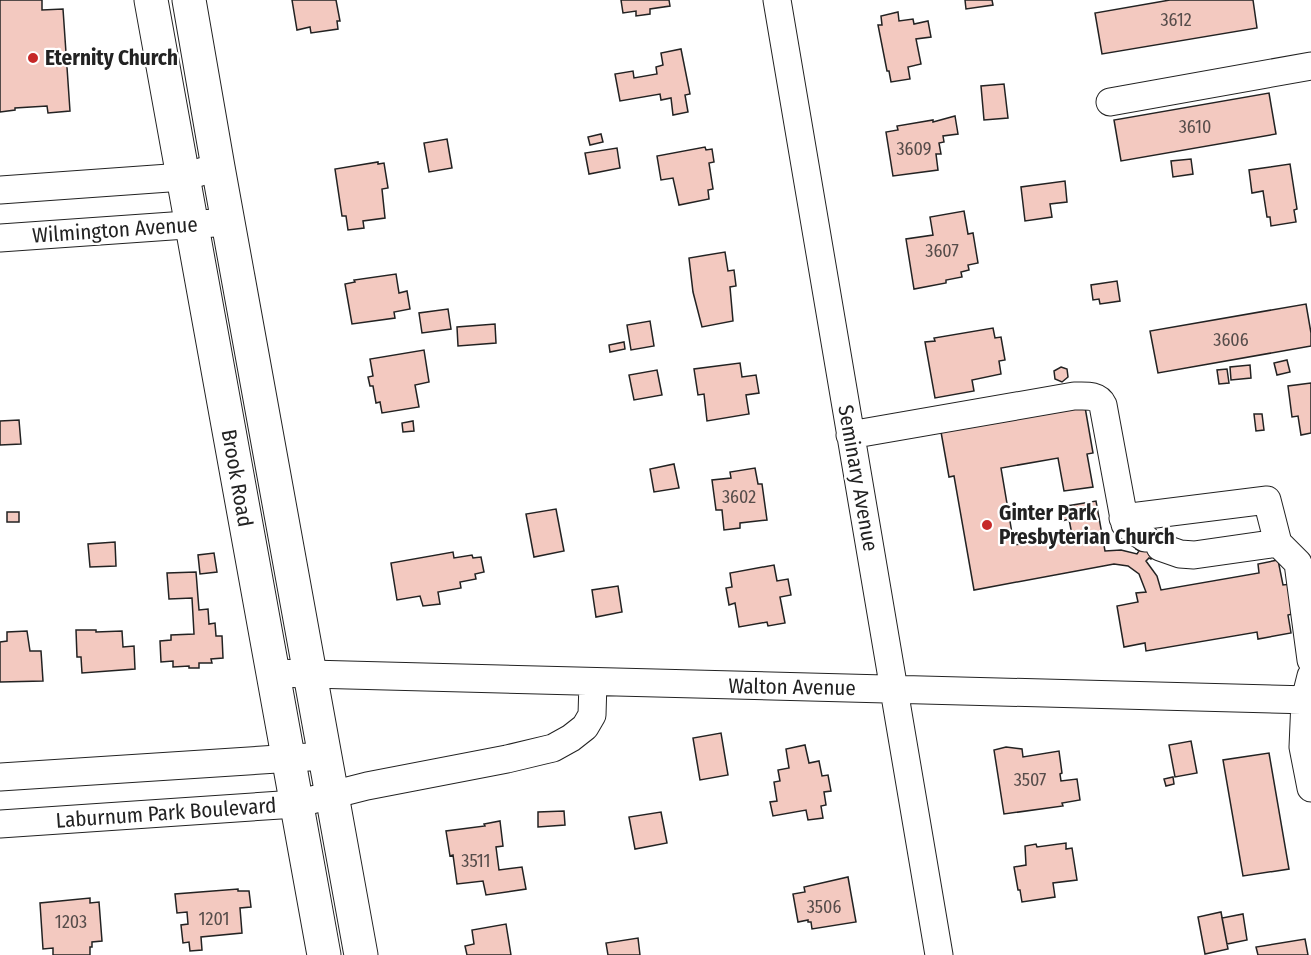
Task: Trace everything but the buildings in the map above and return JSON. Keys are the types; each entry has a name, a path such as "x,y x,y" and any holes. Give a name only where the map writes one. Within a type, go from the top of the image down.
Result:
{"main road":[{"name":"Brook Road","path":"151,0 324,955"},
{"name":"Brook Road","path":"189,0 361,955"}],"street":[{"name":"Seminary Avenue","path":"777,0 936,955"},
{"path":"1110,102 1311,66"},
{"path":"0,190 183,177 218,167"},
{"name":"Wilmington Avenue","path":"0,238 229,222"},
{"path":"850,435 1074,396 1090,396 1101,400 1103,405 1125,524 1152,543 1180,554 1194,555 1278,543"},
{"path":"1124,518 1267,500 1278,543 1298,563 1311,660"},
{"name":"Walton Avenue","path":"272,673 893,689 1309,692"},
{"name":"Laburnum Park Boulevard","path":"0,824 297,804 368,786 553,748 585,727 592,715 593,681"},
{"path":"1309,692 1303,747 1311,788"},
{"path":"0,777 325,756"}],"place":[{"name":"Eternity Church","path":"33,58"},
{"name":"Ginter Park Presbyterian Church","path":"987,525"}]}
